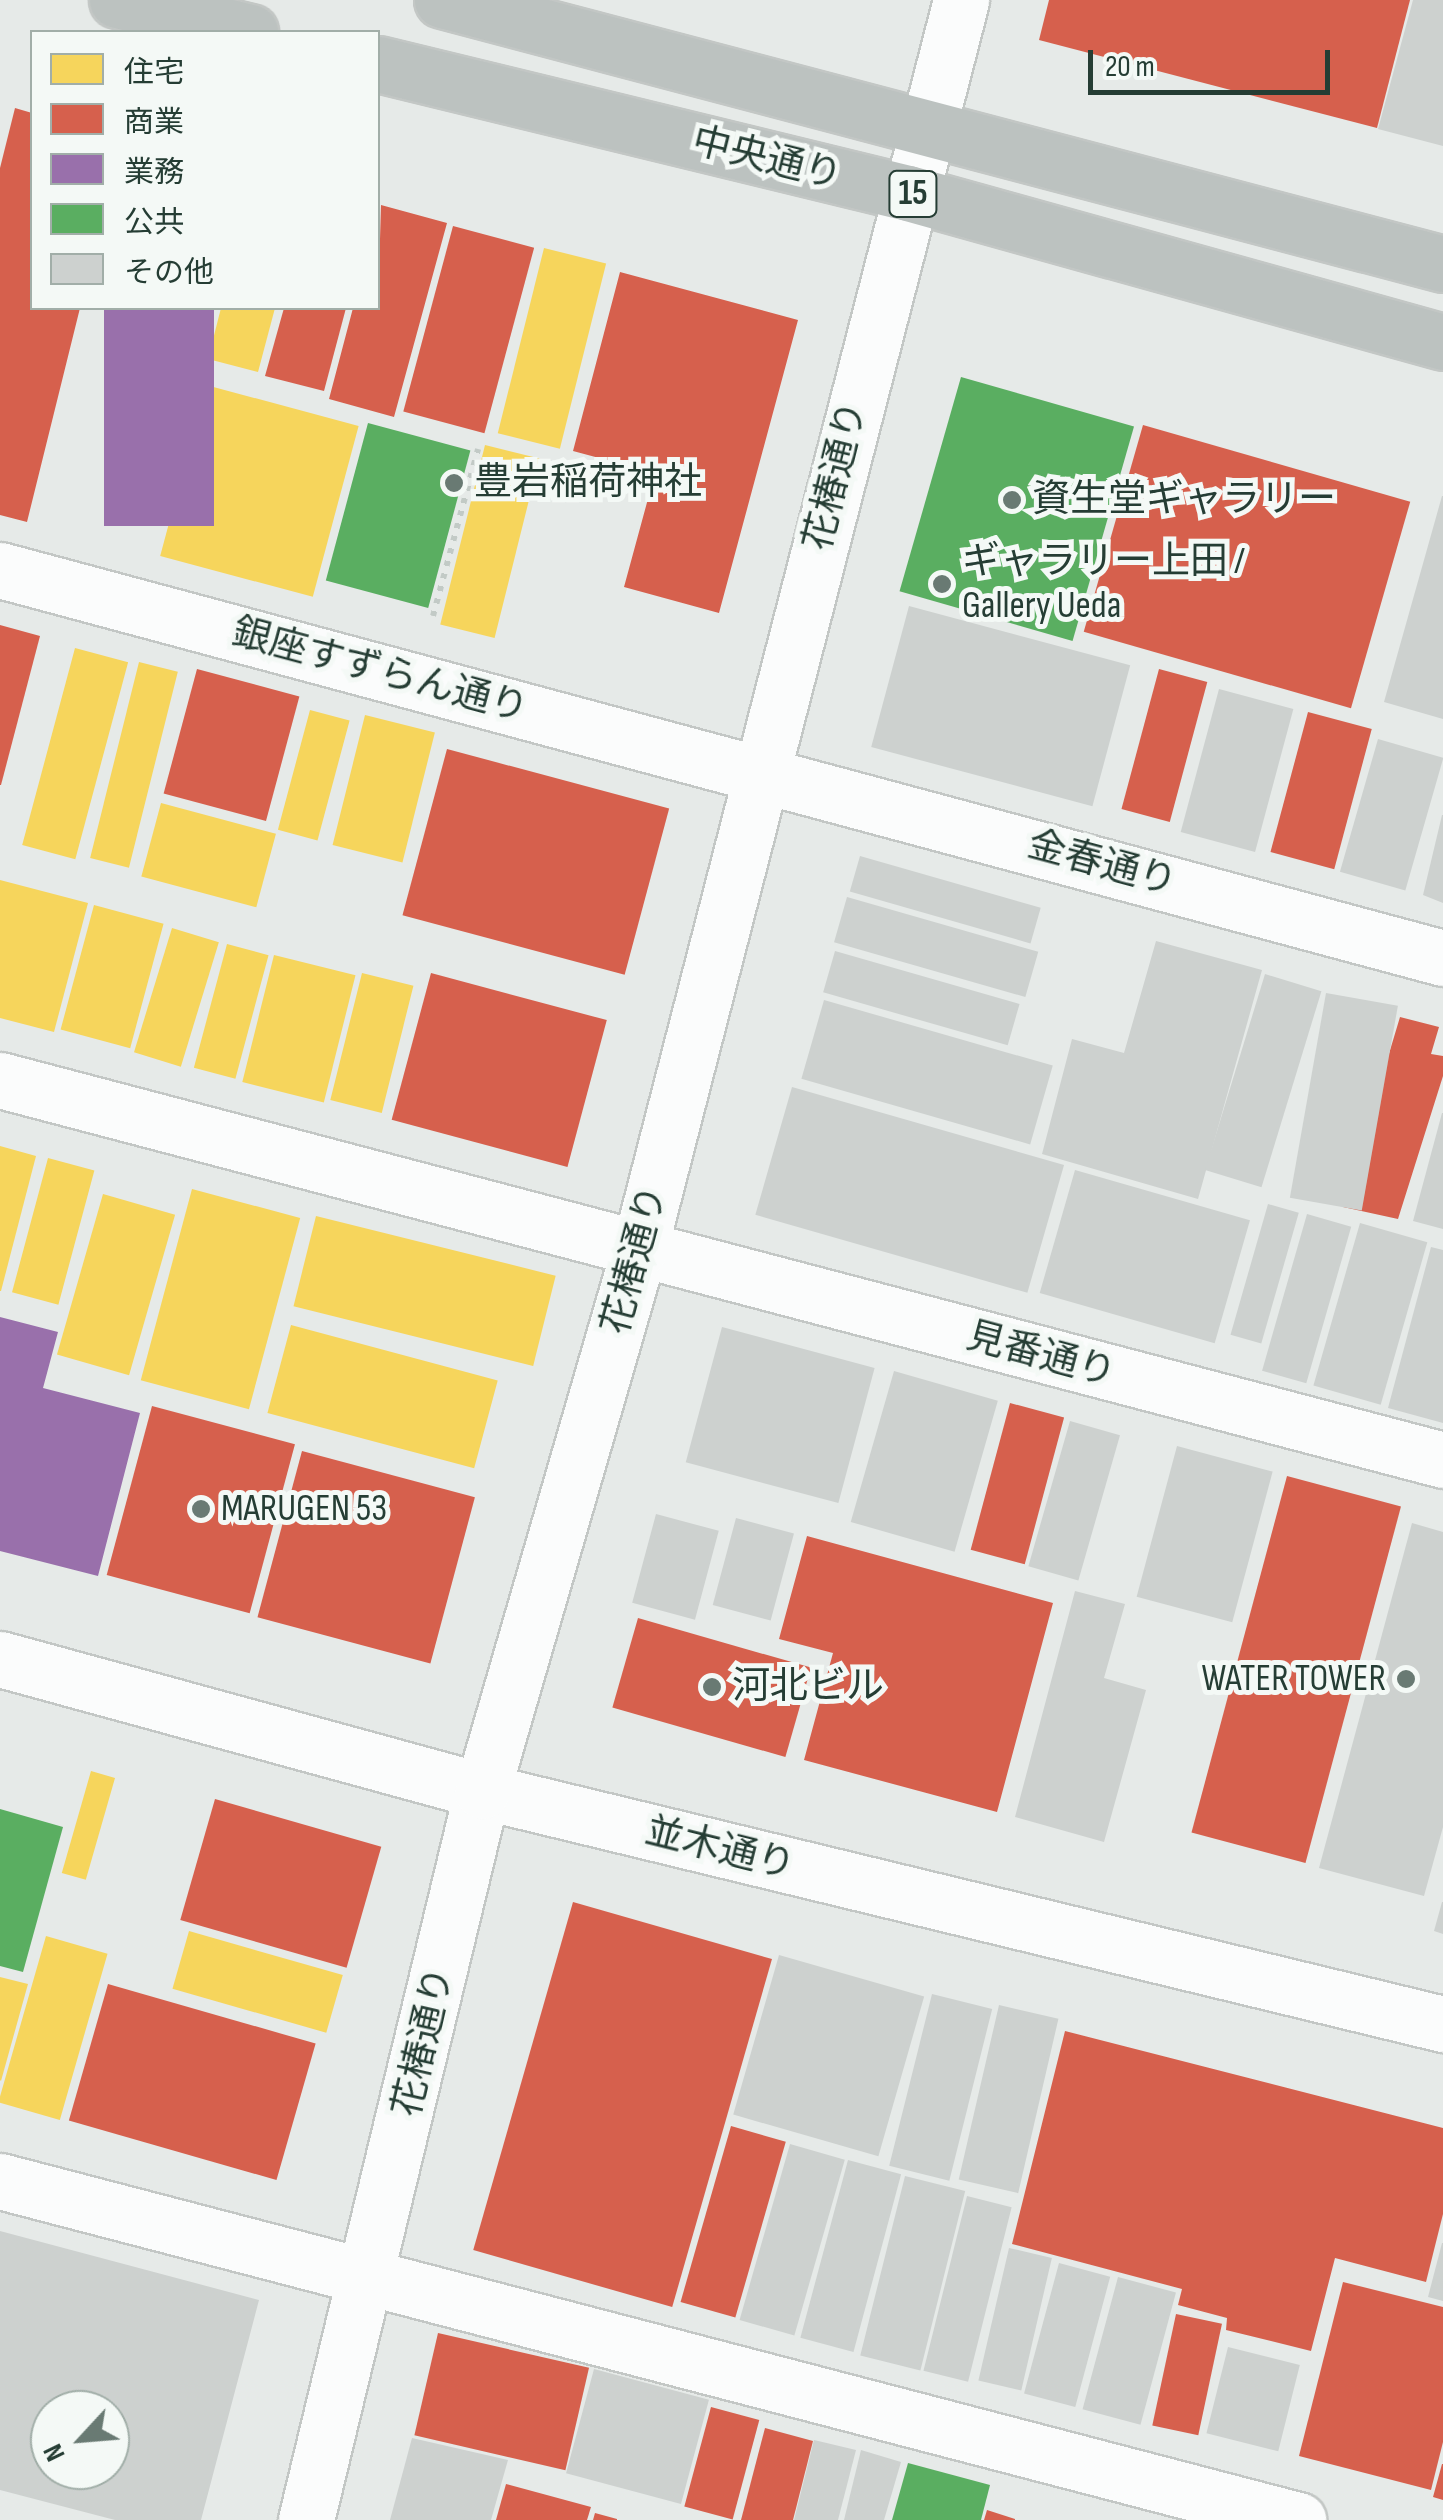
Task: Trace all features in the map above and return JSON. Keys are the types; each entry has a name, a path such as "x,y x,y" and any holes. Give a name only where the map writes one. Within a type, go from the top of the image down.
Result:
{"highway":[{"path":"117,0 242,30"},
{"name":"中央通り","path":"442,0 1443,264"},
{"name":"中央通り","path":"380,64 908,193 1443,342"}],"street":[{"name":"花椿通り","path":"306,2520 370,2272 482,1791 639,1250 908,193 930,127 962,0"},
{"name":"銀座すずらん通り","path":"0,570 760,771"},
{"name":"金春通り","path":"760,771 1443,958"},
{"name":"見番通り","path":"0,1080 1443,1460"},
{"name":"並木通り","path":"0,1659 482,1791 1443,2024"},
{"path":"0,2181 370,2272 1298,2520"}],"path":[{"path":"415,680 478,449"}],"building: 住宅":[{"path":"544,248 606,263 560,449 498,433"},
{"path":"220,310 274,310 258,372 208,359"},
{"path":"206,385 359,426 313,597 160,556"},
{"path":"485,445 539,459 495,638 440,625"},
{"path":"75,648 128,662 75,859 22,845"},
{"path":"139,662 178,672 129,868 90,858"},
{"path":"310,710 350,721 318,840 278,830"},
{"path":"365,715 435,732 402,862 333,845"},
{"path":"161,803 276,834 256,907 141,876"},
{"path":"0,880 88,903 54,1032 0,1018"},
{"path":"94,905 164,924 130,1048 61,1030"},
{"path":"172,928 219,942 181,1067 134,1052"},
{"path":"227,944 269,955 235,1079 194,1068"},
{"path":"274,955 356,975 324,1102 242,1082"},
{"path":"362,973 413,986 382,1113 330,1100"},
{"path":"0,1146 36,1156 1,1291 0,1291"},
{"path":"48,1158 94,1170 58,1305 12,1292"},
{"path":"192,1189 300,1218 249,1409 141,1380"},
{"path":"103,1194 175,1215 129,1375 57,1355"},
{"path":"316,1216 556,1276 533,1366 294,1306"},
{"path":"291,1325 498,1380 474,1468 267,1413"},
{"path":"91,1771 115,1778 86,1880 62,1873"},
{"path":"189,1931 343,1975 326,2033 172,1989"},
{"path":"46,1936 108,1954 60,2120 0,2103"},
{"path":"0,1977 28,1984 1,2081 0,2080"}],"building: 商業":[{"path":"1049,0 1410,0 1377,128 1039,40"},
{"path":"15,108 30,112 30,310 80,310 27,522 0,515 0,168"},
{"path":"381,205 447,223 394,417 329,399 352,310 380,310"},
{"path":"453,226 534,248 484,433 403,411"},
{"path":"620,272 798,320 719,613 624,587 655,473 573,451"},
{"path":"283,310 345,310 324,391 265,376"},
{"path":"1143,425 1410,502 1351,708 1084,632"},
{"path":"0,625 40,636 1,785 0,785"},
{"path":"197,669 299,696 266,821 164,794"},
{"path":"1159,669 1207,682 1170,822 1121,809"},
{"path":"1308,712 1372,729 1334,869 1270,852"},
{"path":"447,749 669,809 625,975 402,915"},
{"path":"431,973 607,1020 567,1167 392,1120"},
{"path":"1400,1017 1439,1027 1431,1054 1443,1056 1443,1076 1398,1219 1343,1207"},
{"path":"1010,1403 1064,1417 1025,1564 971,1550"},
{"name":"MARUGEN 53","path":"152,1406 295,1444 250,1613 107,1575"},
{"path":"302,1451 475,1497 430,1663 257,1617"},
{"path":"1287,1476 1401,1507 1305,1863 1191,1832"},
{"path":"807,1536 1053,1603 997,1812 804,1760 833,1653 779,1639"},
{"name":"河北ビル","path":"638,1618 811,1668 785,1757 612,1707"},
{"path":"215,1799 381,1847 347,1968 180,1920"},
{"path":"573,1902 772,1959 672,2307 473,2250"},
{"path":"108,1984 316,2044 276,2180 69,2120"},
{"path":"1065,2031 1443,2128 1443,2214 1426,2282 1335,2258 1311,2351 1226,2330 1227,2318 1178,2305 1182,2289 1012,2244"},
{"path":"731,2126 786,2142 735,2318 681,2302"},
{"path":"1343,2282 1443,2307 1443,2442 1431,2490 1299,2456"},
{"path":"1176,2314 1222,2324 1198,2435 1152,2426"},
{"path":"438,2333 589,2368 565,2470 414,2435"},
{"path":"711,2407 759,2420 733,2519 684,2506"},
{"path":"765,2428 813,2441 793,2520 741,2520"},
{"path":"1443,2464 1443,2500 1433,2497"},
{"path":"506,2484 591,2507 587,2520 496,2520"},
{"path":"987,2510 1015,2519 1015,2520 984,2520"},
{"path":"595,2513 617,2519 617,2520 593,2520"}],"building: 業務":[{"path":"104,310 214,310 214,526 104,526"},
{"path":"0,1317 58,1332 43,1388 140,1413 98,1576 0,1551"}],"building: 公共":[{"path":"961,377 1134,427 1073,641 900,591"},
{"path":"368,423 470,450 428,608 326,580"},
{"path":"0,1809 63,1827 23,1972 0,1966"},
{"path":"908,2463 990,2485 981,2520 892,2520"}],"building: その他":[{"path":"1413,0 1443,0 1443,146 1378,129"},
{"path":"1443,496 1443,719 1384,702"},
{"path":"909,606 1130,665 1092,806 871,747"},
{"path":"1219,689 1293,709 1255,852 1181,832"},
{"path":"1378,739 1443,758 1405,890 1340,872"},
{"path":"1443,815 1443,903 1423,895"},
{"path":"860,856 1041,908 1031,943 850,892"},
{"path":"847,897 1038,952 1025,997 834,942"},
{"path":"1156,941 1262,970 1198,1199 1042,1154 1072,1039 1124,1053"},
{"path":"835,951 1020,1004 1008,1045 823,992"},
{"path":"1265,974 1321,991 1261,1187 1205,1170"},
{"path":"1326,993 1398,1006 1362,1211 1290,1198"},
{"path":"824,1000 1053,1066 1030,1144 801,1079"},
{"path":"792,1087 1064,1165 1027,1293 755,1215"},
{"path":"1443,1113 1443,1229 1413,1221"},
{"path":"1075,1170 1250,1220 1215,1343 1040,1293"},
{"path":"1268,1204 1299,1213 1261,1344 1231,1335"},
{"path":"1307,1214 1351,1227 1306,1383 1262,1371"},
{"path":"1360,1223 1427,1242 1381,1405 1313,1385"},
{"path":"1431,1247 1443,1250 1443,1423 1388,1408"},
{"path":"722,1327 875,1368 838,1503 686,1462"},
{"path":"894,1371 998,1401 955,1552 851,1522"},
{"path":"1070,1421 1120,1435 1078,1580 1028,1566"},
{"path":"1177,1446 1273,1472 1232,1622 1137,1597"},
{"path":"656,1514 719,1531 695,1620 632,1603"},
{"path":"736,1518 794,1534 771,1620 713,1605"},
{"name":"WATER TOWER","path":"1412,1523 1443,1532 1443,1827 1424,1896 1319,1868"},
{"path":"1075,1591 1125,1604 1104,1678 1146,1690 1104,1842 1015,1817"},
{"path":"1443,1902 1443,1934 1434,1931"},
{"path":"779,1955 924,1997 878,2156 733,2115"},
{"path":"932,1994 992,2009 949,2181 889,2166"},
{"path":"999,2005 1058,2019 1018,2193 959,2179"},
{"path":"790,2144 845,2160 794,2336 740,2320"},
{"path":"848,2160 901,2174 854,2352 800,2338"},
{"path":"905,2176 965,2191 920,2371 860,2356"},
{"path":"967,2196 1012,2207 968,2382 923,2371"},
{"path":"0,2231 259,2300 201,2520 115,2520 0,2490"},
{"path":"1443,2243 1443,2301 1428,2297"},
{"path":"1009,2248 1052,2258 1021,2390 978,2381"},
{"path":"1059,2263 1110,2277 1075,2407 1024,2393"},
{"path":"1118,2277 1176,2293 1140,2425 1083,2409"},
{"path":"1228,2347 1300,2365 1278,2451 1206,2433"},
{"path":"594,2369 709,2400 681,2504 566,2473"},
{"path":"412,2438 508,2460 491,2520 390,2520"},
{"path":"814,2440 856,2450 838,2520 794,2520"},
{"path":"861,2450 901,2462 884,2520 844,2520"}],"place":[{"name":"豊岩稲荷神社","path":"454,483"},
{"name":"資生堂ギャラリー","path":"1012,500"},
{"name":"ギャラリー上田 / Gallery Ueda","path":"942,584"},
{"name":"MARUGEN 53","path":"201,1509"},
{"name":"WATER TOWER","path":"1406,1679"},
{"name":"河北ビル","path":"712,1687"}]}
